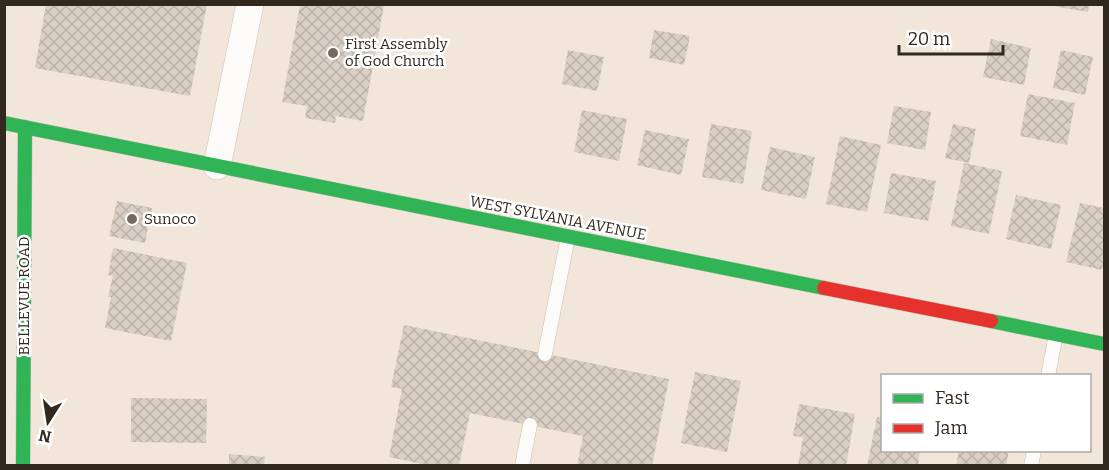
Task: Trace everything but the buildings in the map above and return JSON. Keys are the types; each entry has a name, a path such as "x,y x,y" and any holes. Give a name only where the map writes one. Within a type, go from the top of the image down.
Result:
{"main road":[{"name":"WEST SYLVANIA AVENUE","path":"4,123 1104,344"},
{"name":"BELLEVUE ROAD","path":"23,465 20,200 25,127"}],"street":[{"path":"217,166 250,4"}],"lane":[{"path":"545,354 568,237"},
{"path":"1048,374 1056,334"},
{"path":"522,465 531,425"}],"traffic: fast":[{"path":"4,123 824,288"},
{"path":"23,466 25,127"},
{"path":"991,321 1104,344"}],"traffic: jam":[{"path":"824,288 991,321"}],"place":[{"name":"First Assembly of God Church","path":"333,53"},
{"name":"Sunoco","path":"132,219"}]}
